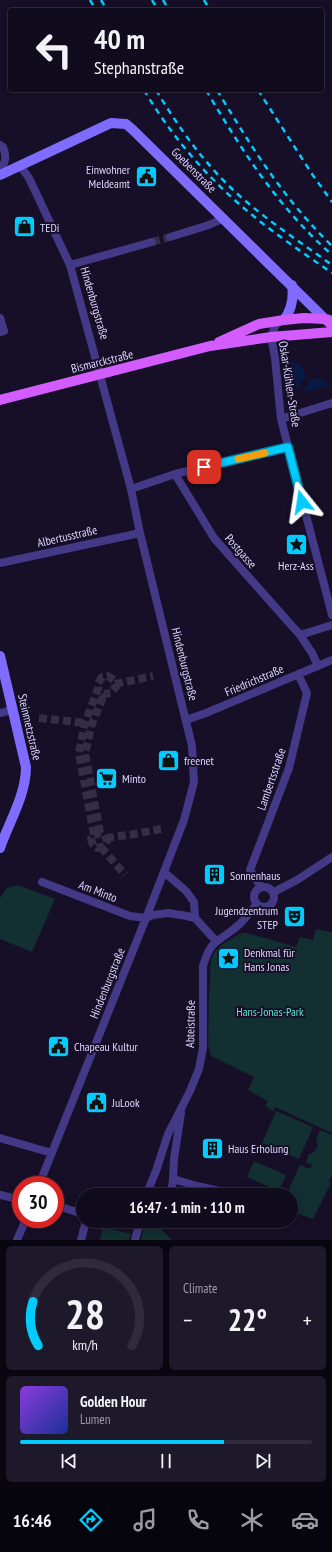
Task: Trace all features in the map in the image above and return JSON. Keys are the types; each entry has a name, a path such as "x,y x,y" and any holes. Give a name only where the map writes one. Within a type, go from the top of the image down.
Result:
{"main road":[{"name":"Bismarckstraße","path":"210,346 254,326 282,320 304,318 330,321"},
{"name":"Bismarckstraße","path":"0,400 210,346 271,337 332,332"}],"street":[{"name":"Goebenstraße","path":"19,166 111,122 126,124 330,321"},
{"path":"0,145 3,147 6,158 4,165 0,168"},
{"path":"0,175 19,166"},
{"name":"Hindenburgstraße","path":"19,166 29,178 70,265 103,391 131,489 140,533 192,746 194,782 184,820 43,1176"},
{"path":"170,237 209,225 224,218"},
{"path":"70,265 149,243"},
{"path":"282,320 289,312 292,304 292,285"},
{"path":"0,318 4,331 0,332"},
{"name":"Oskar-Kühlen-Straße","path":"282,320 275,326 271,337 275,358 281,419 332,615"},
{"path":"281,419 332,403"},
{"path":"131,489 175,474 288,447"},
{"name":"Postgasse","path":"175,474 214,538 300,635 312,653 318,666"},
{"name":"Albertusstraße","path":"0,563 140,533"},
{"path":"300,635 332,625"},
{"name":"Steinmetzstraße","path":"0,656 26,767 26,777 0,848"},
{"name":"Friedrichstraße","path":"186,720 332,660"},
{"name":"Lambertsstraße","path":"261,887 250,870 289,768 307,693 298,674"},
{"path":"0,713 12,710"},
{"path":"274,892 332,858"},
{"path":"164,872 186,891 194,902 195,918"},
{"name":"Am Minto","path":"42,882 128,915 146,918"},
{"path":"261,887 268,887 274,892 274,899 271,905 264,907 257,904 254,898 254,895 261,887"},
{"path":"146,918 153,915 168,913 195,918 216,941 235,928 257,904"},
{"name":"Abteistraße","path":"149,1188 168,1134 199,1069 203,1048 203,966 206,955 216,941"},
{"name":"Abteistraße","path":"172,1188 174,1159 181,1108"},
{"path":"0,1138 52,1153"},
{"path":"174,1179 206,1188"},
{"path":"0,1195 12,1198"},
{"path":"64,1208 76,1212"},
{"path":"17,1240 22,1228"},
{"path":"81,1240 84,1228"},
{"path":"136,1240 139,1228"}],"green space":[{"path":"18,885 55,899 32,952 0,939 0,898 7,888"},
{"name":"Hans-Jonas-Park","path":"316,929 332,932 332,1133 275,1107 273,1111 265,1106 268,1101 248,1090 254,1077 211,1056 208,1045 211,959 215,951 224,943 241,933 247,933 296,947 300,937 313,940"},
{"path":"276,1111 313,1127 299,1159 262,1143"},
{"path":"320,1130 332,1135 332,1174 329,1182 331,1183 313,1219 298,1214 298,1188 289,1188 300,1165 310,1169 312,1165 306,1162 309,1154 314,1152 317,1148 316,1139"},
{"path":"254,1161 286,1175 280,1188 272,1188 247,1177"},
{"path":"103,1228 131,1234 129,1240 100,1240"},
{"path":"144,1228 160,1228 172,1240 141,1240"}],"water":[{"path":"290,360 302,367 306,375 297,389"},
{"path":"319,378 331,385 303,392 311,379"}],"tunnel":[{"path":"152,242 170,237"},
{"path":"94,835 100,833 105,835 107,841 104,846 97,848 93,845 91,839 94,835 79,753 85,723 98,689 98,683 102,677 108,676 114,680 116,687 111,693 104,694 98,689"},
{"path":"115,684 153,676"},
{"path":"100,833 85,753 92,724 104,694"},
{"path":"39,718 85,723"},
{"path":"106,838 161,829"},
{"path":"101,847 125,875"}],"railway":[{"path":"90,0 95,8"},
{"path":"101,0 106,8"},
{"path":"152,0 157,8"},
{"path":"163,0 168,8"},
{"path":"204,0 209,8"},
{"path":"145,92 179,141 206,172 235,201 270,229 332,273"},
{"path":"157,92 171,115 188,138 226,183 264,216 332,265"},
{"path":"207,92 248,157 278,198 294,217 332,255"},
{"path":"218,92 269,172 283,191 314,228 332,246"},
{"path":"259,92 312,174 332,202"}],"slow traffic":[{"path":"238,459 265,453"}],"place":[{"name":"Einwohner Meldeamt","path":"146,176"},
{"name":"TEDi","path":"24,227"},
{"name":"Herz-Ass","path":"296,544"},
{"name":"freenet","path":"169,760"},
{"name":"Minto","path":"107,778"},
{"name":"Sonnenhaus","path":"214,875"},
{"name":"Jugendzentrum STEP","path":"294,917"},
{"name":"Denkmal für Hans Jonas","path":"228,959"},
{"name":"Chapeau Kultur","path":"58,1046"},
{"name":"JuLook","path":"97,1102"},
{"name":"Haus Erholung","path":"212,1148"}],"route":[{"path":"204,467 288,447 302,502"}]}
